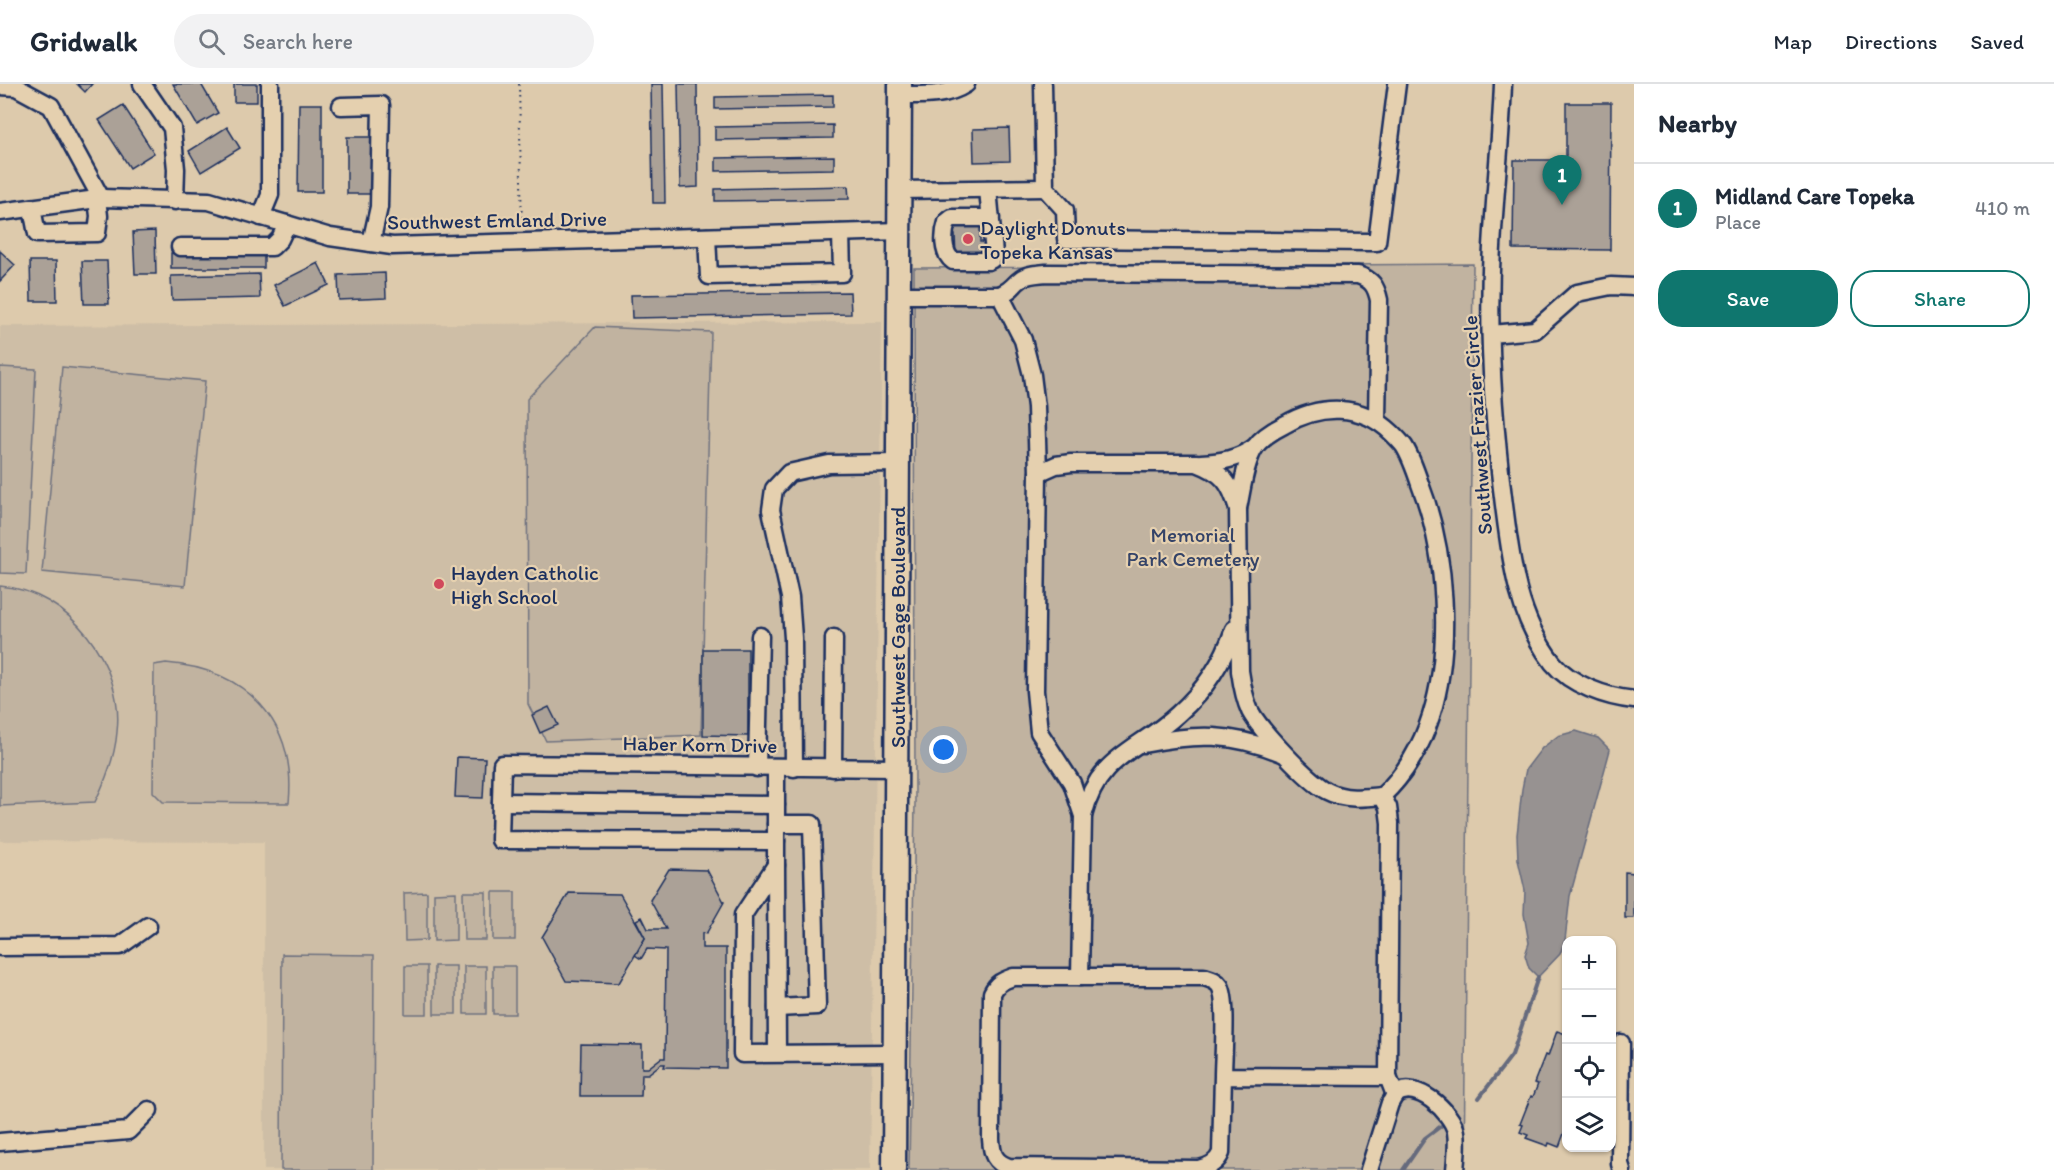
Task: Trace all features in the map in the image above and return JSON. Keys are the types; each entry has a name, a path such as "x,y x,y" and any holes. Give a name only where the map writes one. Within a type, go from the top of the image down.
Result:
{"main road":[{"name":"Southwest Gage Boulevard","path":"894,1170 900,90"}],"street":[{"path":"142,84 172,128 176,169 175,201"},
{"path":"261,217 270,195 270,84"},
{"path":"900,90 940,95 958,90 966,84"},
{"path":"1043,84 1045,188 1065,210 1066,239 1377,242 1397,84"},
{"name":"Southwest Frazier Circle","path":"1503,84 1492,248 1492,387 1508,544 1515,580 1527,616 1554,664 1601,693 1634,700"},
{"path":"0,86 16,87 51,106 99,199 97,233 36,234 32,208"},
{"path":"342,106 381,105 379,207 371,243"},
{"path":"900,190 1045,188"},
{"path":"988,189 991,218"},
{"name":"Southwest Emland Drive","path":"0,212 99,199 209,201 330,237 392,246 523,244 900,231"},
{"path":"180,247 272,247 280,239 287,224"},
{"path":"707,237 709,276 842,273 842,233"},
{"path":"899,295 1000,295 1012,290 1020,279 1029,275 1046,273 1358,275 1370,279 1379,300 1377,420"},
{"path":"1491,334 1535,330 1576,293 1611,286 1634,287"},
{"path":"1000,295 1023,340 1032,375 1036,407 1038,473 1036,720 1042,738 1072,783 1083,816"},
{"path":"1038,473 1056,465 1071,463 1220,462 1235,458 1255,447 1269,433 1295,419 1320,410 1362,413 1377,420 1404,446 1430,510 1443,585 1444,621 1438,690 1431,717 1404,771 1382,795 1364,798 1345,797 1328,791 1313,781 1265,732 1255,718 1242,690 1238,509 1245,476 1255,447"},
{"path":"794,768 793,638 790,597 771,510 774,489 789,472 829,464 898,463"},
{"path":"1197,463 1211,468 1224,478 1233,491 1238,509"},
{"path":"1080,977 1083,816 1088,796 1098,778 1110,765 1178,715 1215,672 1227,650 1239,614"},
{"path":"757,768 760,636"},
{"path":"833,768 834,638"},
{"path":"1137,745 1203,735 1259,744 1287,754"},
{"name":"Haber Korn Drive","path":"501,802 502,764 897,768"},
{"path":"776,768 777,1053"},
{"path":"1382,795 1388,807 1390,823 1388,1077 1395,1095"},
{"path":"776,805 501,802 500,840 776,842"},
{"path":"776,824 812,824 817,1006 777,1008"},
{"path":"776,865 743,915 742,1054 895,1053"},
{"path":"0,947 120,945 148,926"},
{"path":"1204,976 1214,980 1220,986 1223,1001 1223,1076 1221,1153 1218,1160 1198,1169 1079,1169 1009,1167 1000,1164 995,1159 992,1152 991,1116 992,993 996,985 1013,977 1080,977 1204,976"},
{"path":"1621,1043 1620,1164 1622,1170"},
{"path":"1223,1076 1388,1077"},
{"path":"1369,1170 1390,1103 1395,1095 1405,1090 1421,1094 1436,1102 1448,1114 1456,1131 1455,1170"},
{"path":"0,1142 128,1131 149,1110"}],"path":[{"path":"519,84 523,244"}],"shaded area":[{"name":"Hayden Catholic High School","path":"882,322 870,1170 264,1170 264,842 0,841 0,326"},
{"path":"1576,731 1598,738 1610,750 1570,896 1565,936 1562,936 1562,948 1560,954 1538,977 1529,968 1525,955 1529,943 1524,914 1525,890 1518,860 1517,835 1526,769 1542,748 1558,736"}],"green space":[{"name":"Memorial Park Cemetery","path":"1473,264 1464,1170 909,1170 915,803 914,268"},
{"path":"595,327 711,332 701,735 546,741 528,704 527,399"},
{"path":"0,367 36,369 26,574 0,573"},
{"path":"62,367 205,381 185,586 42,572"},
{"path":"0,586 25,591 49,602 69,617 87,636 102,658 112,682 117,707 117,732 109,768 95,802 0,806"},
{"path":"166,663 195,667 220,676 242,688 260,704 275,724 284,747 289,774 289,803 163,802 153,792 154,665"},
{"path":"427,892 427,940 405,941 404,893"},
{"path":"456,892 456,940 434,941 434,893"},
{"path":"463,892 486,892 486,940 464,940"},
{"path":"493,892 515,892 515,940 493,940"},
{"path":"282,954 374,955 373,1170 281,1170"},
{"path":"405,966 427,966 427,1014 405,1014"},
{"path":"434,966 456,966 456,1014 434,1014"},
{"path":"464,966 486,966 486,1014 464,1014"},
{"path":"493,966 515,966 515,1014 493,1014"}],"building":[{"path":"77,84 92,84 85,92"},
{"path":"173,84 201,84 218,113 197,125"},
{"path":"234,84 257,84 257,102 234,102"},
{"path":"651,84 663,84 665,203 653,203"},
{"path":"678,84 697,84 698,187 680,188"},
{"path":"833,95 833,107 715,109 715,97"},
{"path":"1566,103 1611,103 1610,250 1513,249 1514,160 1566,160"},
{"path":"299,104 322,104 322,192 298,192"},
{"path":"123,105 154,153 130,168 99,120"},
{"path":"833,125 833,138 715,140 715,127"},
{"path":"227,127 240,148 201,172 189,151"},
{"path":"1009,128 1010,161 974,162 973,129"},
{"path":"347,137 375,137 375,194 347,194"},
{"path":"834,156 834,169 716,171 716,158"},
{"path":"848,186 849,199 715,201 715,189"},
{"name":"Daylight Donuts Topeka Kansas","path":"980,224 980,242 984,242 981,255 956,256 955,235 951,235 951,225"},
{"path":"155,231 156,274 135,274 133,232"},
{"path":"0,251 15,265 0,281"},
{"path":"171,253 264,253 264,268 171,268"},
{"path":"30,261 56,261 57,301 31,301"},
{"path":"82,261 107,261 109,304 84,304"},
{"path":"318,263 329,285 285,306 274,285"},
{"path":"385,273 386,298 339,300 338,275"},
{"path":"259,274 260,298 172,300 171,276"},
{"path":"850,292 851,314 632,318 631,295"},
{"path":"703,649 748,649 748,736 703,735"},
{"path":"549,707 558,725 540,733 532,715"},
{"path":"457,757 485,758 483,798 455,797"},
{"path":"669,869 707,870 724,902 706,934 702,933 702,948 726,948 726,1068 664,1067 665,1064 661,1064 648,1074 642,1074 641,1096 580,1096 581,1044 642,1045 642,1068 648,1068 661,1058 665,1058 666,950 647,949 641,959 635,955 645,938 636,920 642,917 648,929 666,929 650,900"},
{"path":"1625,872 1634,873 1634,918 1625,918"},
{"path":"569,893 620,894 645,938 619,983 566,981 542,937"},
{"path":"1557,1031 1562,1033 1562,1139 1559,1147 1549,1143 1548,1146 1526,1138 1528,1135 1520,1132 1523,1125 1520,1124 1538,1084 1534,1083 1545,1055 1548,1056"}],"waterway":[{"path":"1479,1098 1512,1055 1538,977"},
{"path":"1403,1170 1425,1138 1441,1126"}],"place":[{"name":"Midland Care Topeka","path":"1562,205"},
{"name":"Daylight Donuts Topeka Kansas","path":"968,239"},
{"name":"Hayden Catholic High School","path":"439,584"}]}
